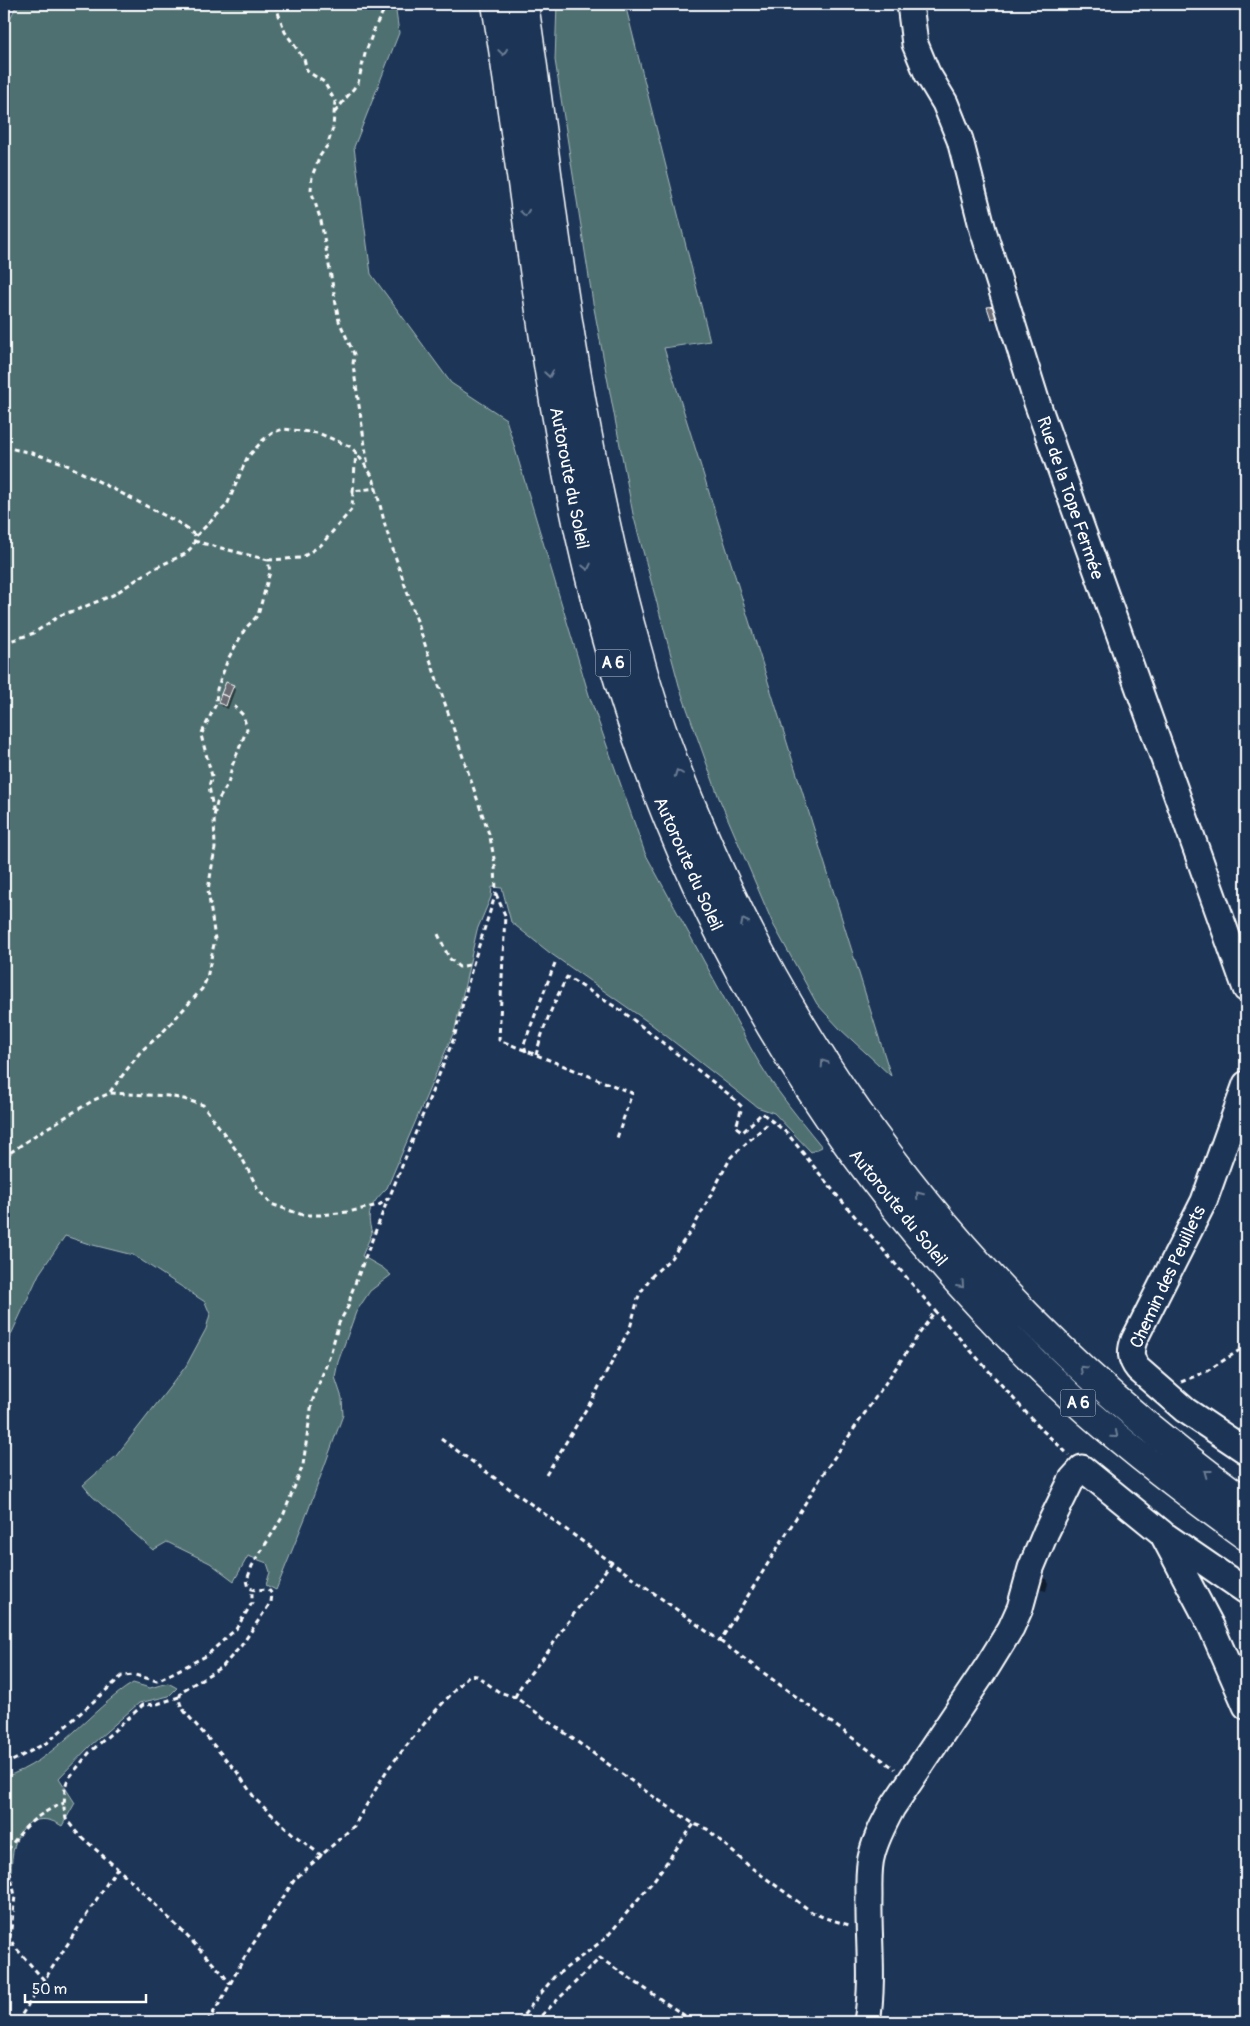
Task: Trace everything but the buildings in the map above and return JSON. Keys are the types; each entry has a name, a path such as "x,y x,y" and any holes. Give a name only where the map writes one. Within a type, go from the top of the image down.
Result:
{"highway":[{"name":"Autoroute du Soleil","path":"496,4 541,321 562,448 585,557 614,666 643,758 679,847 720,936 770,1026 816,1099 871,1177 928,1249 980,1306 1073,1398 1165,1476 1246,1536"},
{"name":"Autoroute du Soleil","path":"524,4 567,318 588,441 608,536 648,689 680,778 730,893 774,980 821,1058 875,1136 944,1225 1001,1289 1092,1378 1181,1453 1246,1502"}],"street":[{"name":"Rue de la Tope Fermée","path":"910,4 914,44 951,115 960,140 983,230 1037,403 1246,989"},
{"name":"Chemin des Peuillets","path":"1246,1084 1204,1201 1132,1346 1134,1364 1162,1390 1185,1410 1246,1451"},
{"path":"867,2022 871,1991 868,1926 869,1876 872,1855 880,1831 892,1808 987,1667 1010,1628 1020,1608 1031,1568 1072,1478 1082,1468 1162,1533 1246,1591"},
{"path":"1162,1533 1211,1626 1246,1706"}],"path":[{"path":"275,4 286,32 304,59 307,71 324,82 335,101 333,128 327,146 320,156 312,176 311,190 321,221 339,320 354,354 353,365 368,466 373,477 386,529 490,837 495,864 496,893 505,916 499,1040 632,1093 617,1138"},
{"path":"335,113 358,83 365,54 375,27 384,10 384,4"},
{"path":"4,643 34,633 61,615 79,610 113,595 153,569 185,554 193,546 196,536 227,505 247,458 263,440 274,432 283,429 318,433 349,446 368,466"},
{"path":"4,447 32,453 63,463 179,522 196,536"},
{"path":"194,541 268,560 301,558 321,545 352,509 356,452"},
{"path":"353,491 376,488"},
{"path":"110,1093 141,1051 161,1034 192,1002 202,989 207,978 215,939 208,890 215,848 214,817 209,786 212,776 202,735 216,704 217,689 228,660 245,630 258,615 270,572 268,560"},
{"path":"214,817 217,802 228,784 232,766 247,729 243,715 234,706"},
{"path":"322,1856 293,1834 256,1800 237,1772 185,1712 180,1704 179,1697 182,1691 223,1666 241,1646 272,1598 272,1594 268,1589 252,1590 248,1588 247,1580 257,1557 282,1516 303,1465 312,1402 317,1387 330,1355 339,1323 349,1305 351,1294 454,1038 473,964 496,893"},
{"path":"438,934 449,958 459,967 473,964"},
{"path":"526,1052 524,1044 555,963"},
{"path":"536,1054 542,1032 567,977 622,1011 731,1096 742,1108 736,1127 743,1132 762,1113 772,1120 787,1133 835,1193 935,1310 1040,1428 1082,1468"},
{"path":"4,1158 37,1134 94,1100 110,1093 168,1096 184,1098 203,1105 242,1158 258,1189 271,1204 303,1215 320,1215 348,1212 379,1205 389,1198"},
{"path":"546,1475 598,1389 630,1328 640,1295 651,1277 671,1258 692,1230 731,1157 772,1120"},
{"path":"720,1641 825,1471 935,1310"},
{"path":"1162,1390 1207,1371 1246,1346"},
{"path":"441,1439 911,1780"},
{"path":"515,1697 519,1688 553,1646 557,1637 611,1563"},
{"path":"4,1758 12,1761 48,1742 122,1676 135,1675 157,1681 206,1656 236,1629 252,1603 252,1590"},
{"path":"207,2022 244,1958 295,1879 354,1826 387,1770 428,1719 469,1675 477,1676 499,1692 515,1697 651,1795 694,1824 707,1829 756,1872 812,1912 841,1924 868,1926"},
{"path":"179,1697 157,1704 143,1705 89,1753 68,1779 64,1803 66,1818 77,1832 184,1933 230,1984"},
{"path":"44,1980 14,1946 10,1938 15,1896 6,1853 23,1828 45,1811 64,1803"},
{"path":"518,2022 554,1977 606,1938 654,1880 694,1824"},
{"path":"17,2022 117,1868"},
{"path":"535,2022 600,1958 694,2022"}],"green space":[{"path":"17,4 395,4 399,33 354,147 371,274 451,383 506,419 589,695 645,853 759,1062 778,1091 822,1147 811,1152 774,1113 757,1107 651,1024 550,953 511,922 502,888 492,887 491,897 477,930 455,1029 387,1188 377,1198 371,1208 369,1219 372,1233 362,1256 391,1275 370,1291 356,1312 338,1362 335,1377 342,1398 343,1415 308,1511 276,1590 266,1585 270,1572 267,1563 248,1556 234,1581 210,1563 167,1542 153,1550 92,1496 83,1485 116,1456 186,1366 206,1329 210,1314 205,1302 133,1255 65,1236 39,1274 4,1347 4,32"},
{"path":"557,4 625,4 710,341 664,348 891,1076 840,1029 817,1004 773,924 719,798 680,689 633,514 593,303 555,60"},
{"path":"133,1683 150,1688 168,1683 177,1688 169,1696 139,1703 91,1745 59,1778 75,1803 62,1826 50,1820 42,1819 29,1823 20,1832 12,1858 10,1904 4,1933 4,1777 22,1770 56,1748 101,1707"}]}
